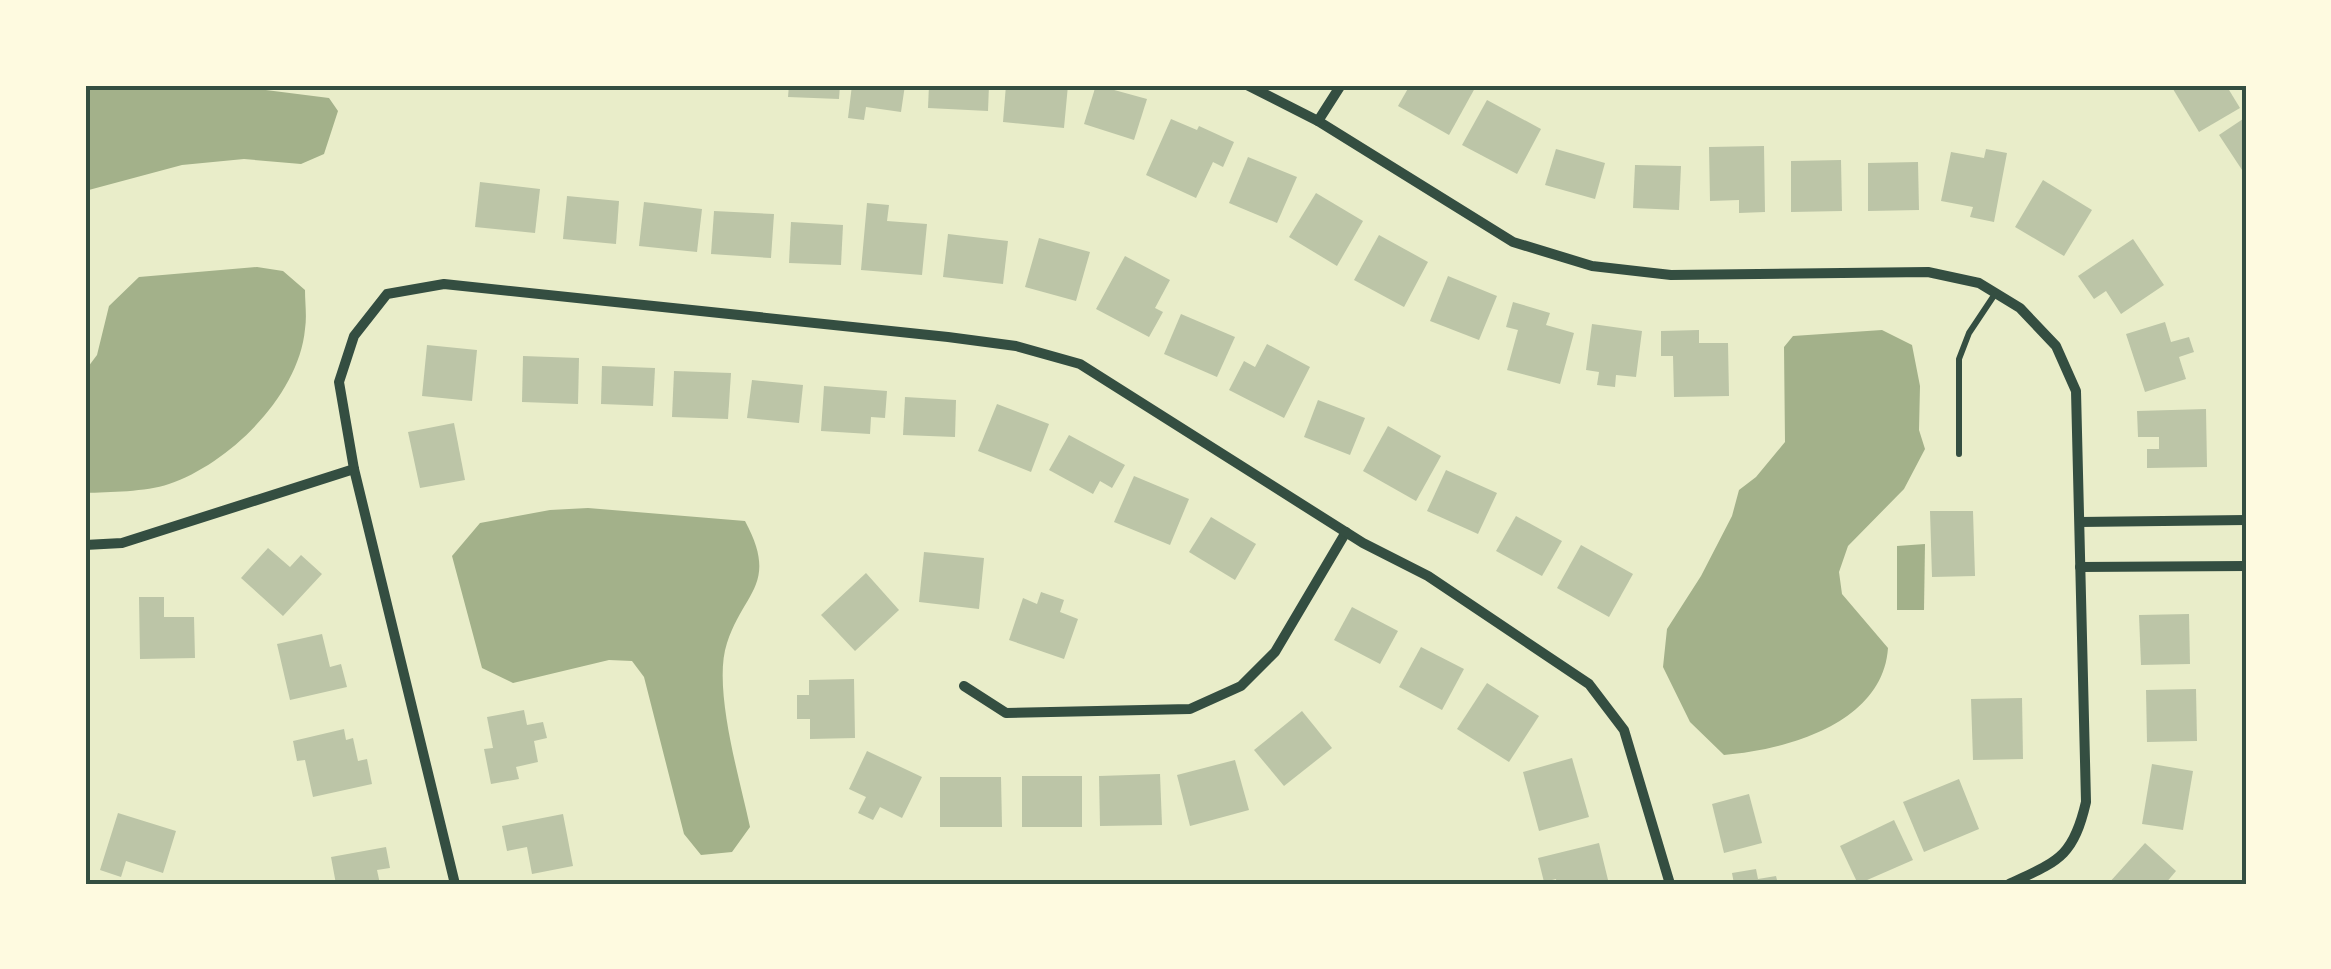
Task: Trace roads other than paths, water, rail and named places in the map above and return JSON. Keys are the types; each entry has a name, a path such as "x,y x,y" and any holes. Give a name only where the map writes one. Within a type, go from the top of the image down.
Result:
{"street":[{"path":"1246,85 1318,121 1513,242 1592,266 1671,275 1928,272 1979,283 2020,308 2056,346 2076,391 2086,802 2078,836 2054,863 2009,884"},
{"path":"1318,121 1341,85"},
{"path":"455,884 354,469 339,382 354,336 386,294 444,284 1016,346 1080,364 1346,532 1428,576 1589,684 1624,730 1670,884"},
{"path":"85,544 122,544 354,469"},
{"path":"2080,522 2246,520"},
{"path":"964,686 1006,713 1190,708 1241,686 1276,652 1346,532"},
{"path":"2080,567 2246,566"}],"lane":[{"path":"1958,454 1959,359 1969,334 1995,293"}]}
